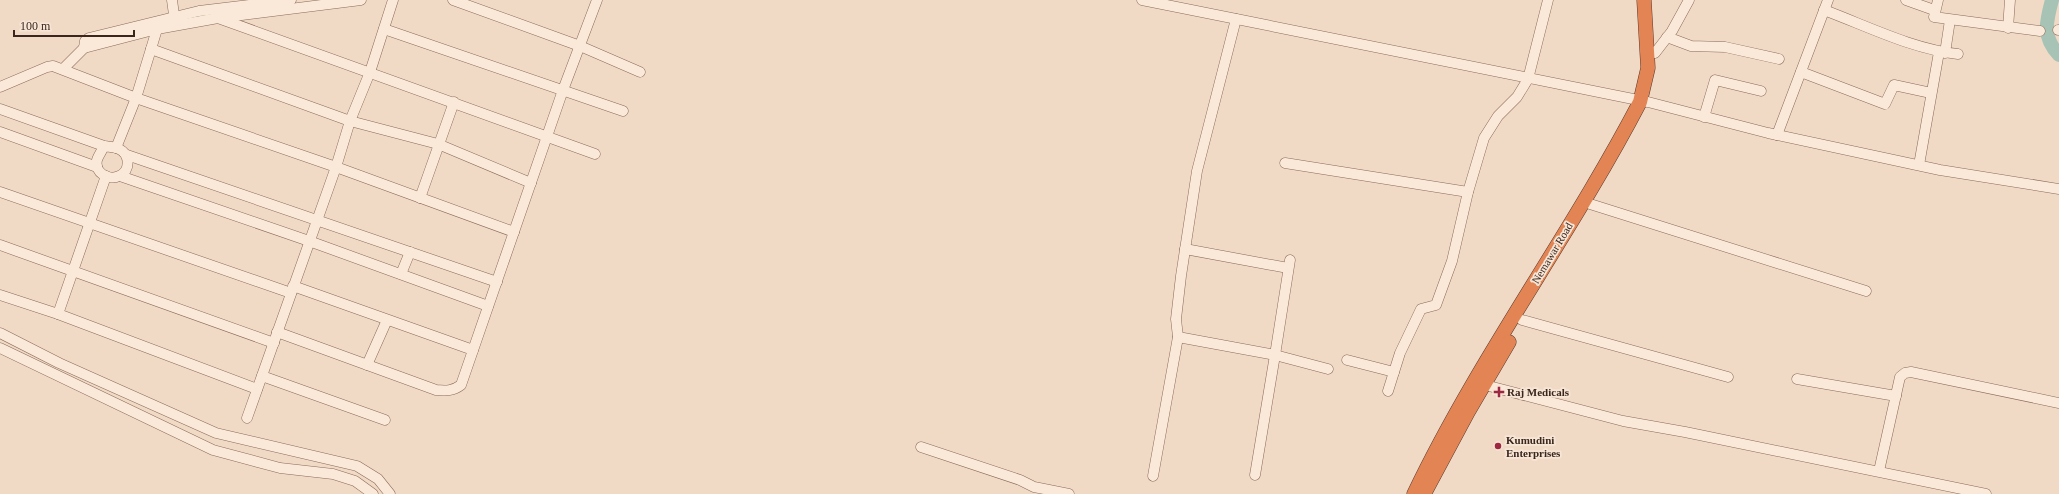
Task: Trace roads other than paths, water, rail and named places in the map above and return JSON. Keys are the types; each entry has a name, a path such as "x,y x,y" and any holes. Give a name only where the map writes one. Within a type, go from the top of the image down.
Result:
{"highway":[{"name":"Nemawar Road","path":"1414,494 1430,461 1466,406 1614,155 1644,114 1648,68 1644,0"},
{"name":"Nemawar Road","path":"1644,102 1653,86 1655,53 1652,0"},
{"name":"Nemawar Road","path":"1424,494 1466,406 1485,385 1571,233 1590,204 1614,155"}],"street":[{"path":"172,0 175,21"},
{"path":"84,48 85,41 89,38 175,21 221,8 291,0"},
{"path":"63,69 84,48 157,29 175,21 218,18 303,4 361,0"},
{"path":"247,418 316,219 336,167 350,121 370,72 394,0"},
{"path":"453,0 580,46 640,72"},
{"path":"277,332 436,390 448,391 456,389 461,385 563,90 597,0"},
{"path":"1142,0 1644,102 1777,135 1918,165 2059,189"},
{"path":"1388,391 1400,353 1421,309 1436,305 1452,261 1468,192 1484,138 1498,116 1517,98 1528,79 1548,0"},
{"path":"1655,53 1667,37 1689,0"},
{"path":"1906,0 1934,10"},
{"path":"1938,0 1934,10 1934,17 2008,28 2040,31"},
{"path":"2008,28 2010,0"},
{"path":"1777,135 1826,5 1942,53 1958,54"},
{"path":"218,18 595,154"},
{"path":"1153,476 1178,337 1176,319 1197,171 1236,19"},
{"path":"1918,165 1931,93 1950,20"},
{"path":"116,148 136,98 157,29"},
{"path":"384,29 623,111"},
{"path":"1667,37 1691,46 1725,47 1779,59"},
{"path":"151,49 350,121 439,145 531,183"},
{"path":"0,87 47,67 63,69 136,98 336,167 514,232"},
{"path":"1801,72 1885,104 1894,85 1931,93"},
{"path":"1704,117 1715,80 1761,90"},
{"path":"420,198 454,102"},
{"path":"0,109 104,146 116,148 126,155 497,282"},
{"path":"0,132 97,167"},
{"path":"104,146 97,160 97,167 102,175 110,178 120,176 309,241 488,306"},
{"path":"120,176 125,171 128,163 126,155"},
{"path":"1285,163 1468,192"},
{"path":"58,314 74,272 106,176"},
{"path":"0,192 90,225 387,320 473,350"},
{"path":"1590,204 1866,291"},
{"path":"0,245 274,343"},
{"path":"1185,249 1289,264 1255,475"},
{"path":"401,274 410,252"},
{"path":"0,295 58,314 257,388"},
{"path":"367,365 387,320"},
{"path":"1522,320 1728,378"},
{"path":"0,333 59,363 216,433 357,466 378,479 390,494"},
{"path":"1178,337 1275,355 1328,369"},
{"path":"0,348 213,450 280,468 332,474 355,481 373,494"},
{"path":"1347,360 1394,372"},
{"path":"1879,471 1900,377 1908,372 2059,403"},
{"path":"262,376 385,420"},
{"path":"1797,379 1896,396"},
{"path":"1485,385 1623,421 1879,471 1986,494"},
{"path":"921,447 1020,480 1034,487 1069,494"}],"waterway":[{"path":"2052,0 2048,15 2047,29 2050,42 2059,55"}],"place":[{"name":"Raj Medicals","path":"1499,392"},
{"name":"Kumudini Enterprises","path":"1498,446"}]}
